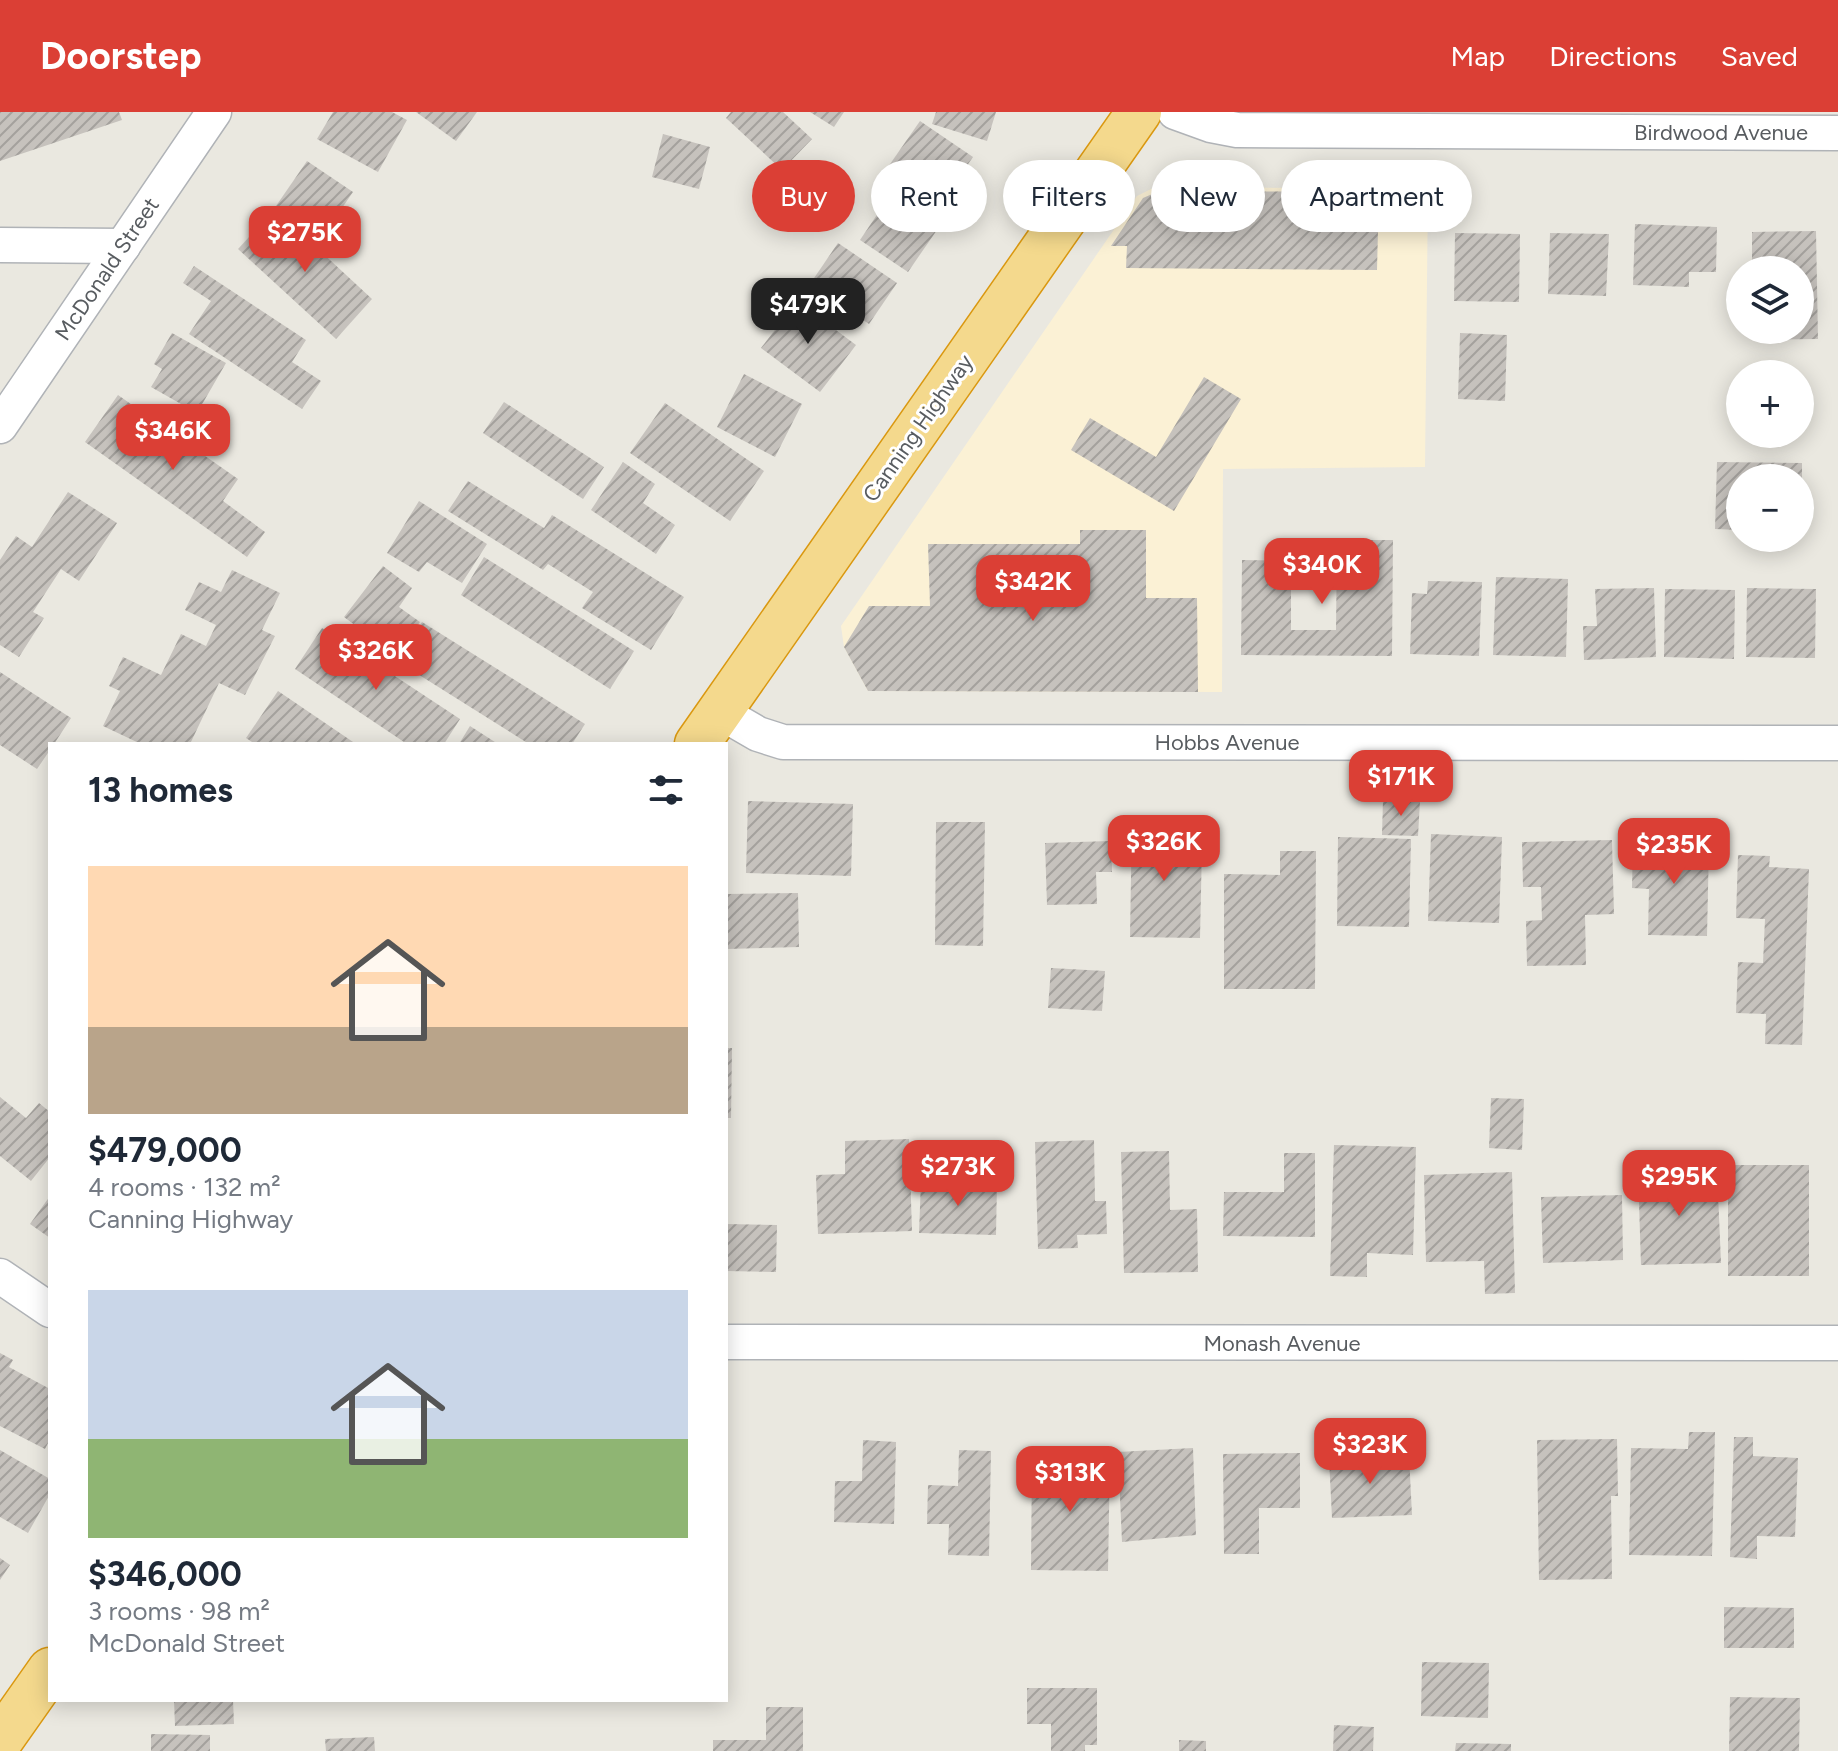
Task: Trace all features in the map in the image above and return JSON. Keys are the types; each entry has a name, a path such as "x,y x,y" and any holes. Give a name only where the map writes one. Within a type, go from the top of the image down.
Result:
{"highway":[{"name":"Canning Highway","path":"708,728 1139,112"},
{"path":"0,1741 48,1673"}],"street":[{"name":"McDonald Street","path":"0,426 214,112"},
{"name":"Birdwood Avenue","path":"1175,112 1211,125 1237,130 1838,133"},
{"path":"0,245 123,246"},
{"name":"Hobbs Avenue","path":"708,728 758,734 783,742 1838,743"},
{"path":"0,1276 48,1309"},
{"name":"Monash Avenue","path":"728,1342 1838,1343"}],"shaded area":[{"path":"1265,188 1281,188 1281,232 1428,232 1425,467 1223,469 1222,692 868,691 844,647 841,626 1112,232 1135,232 1137,196 1151,189 1151,232 1265,232"}],"building":[{"path":"0,112 119,112 122,120 0,161"},
{"path":"333,112 392,112 407,120 378,172 317,139"},
{"path":"416,112 477,112 456,141"},
{"path":"731,112 783,112 812,139 792,160 771,160 726,118"},
{"path":"810,112 844,112 834,127"},
{"path":"936,112 996,112 987,141 932,124"},
{"path":"920,121 973,157 971,160 893,160"},
{"path":"663,134 710,147 699,189 652,177"},
{"path":"307,161 353,192 322,237 276,206"},
{"path":"1281,191 1281,232 1378,232 1377,270 1126,268 1127,246 1111,246 1120,232 1135,232 1135,210 1143,198 1151,195 1151,232 1265,232 1265,192"},
{"path":"275,209 372,299 336,339 238,249"},
{"path":"871,224 871,232 936,232 908,272 860,240"},
{"path":"1635,224 1717,227 1716,272 1689,272 1689,287 1633,285"},
{"path":"1816,231 1818,339 1814,339 1814,256 1752,256 1752,232"},
{"path":"1455,233 1520,234 1519,302 1454,301"},
{"path":"1550,233 1609,234 1606,296 1548,294"},
{"path":"838,243 897,283 869,324 810,284"},
{"path":"194,266 306,340 292,362 321,381 302,409 189,334 211,301 183,283"},
{"path":"797,301 856,345 820,392 761,348"},
{"path":"172,333 226,363 197,413 151,387 162,369 154,364"},
{"path":"1460,333 1507,335 1505,401 1458,399"},
{"path":"744,374 802,404 775,457 717,427"},
{"path":"1204,377 1241,399 1174,511 1071,450 1090,418 1156,457"},
{"path":"118,395 238,479 223,501 265,532 247,557 85,442"},
{"path":"504,402 604,467 583,499 483,433"},
{"path":"665,403 764,471 730,521 630,453"},
{"path":"623,462 655,484 643,503 675,525 656,554 591,510"},
{"path":"1717,462 1802,463 1726,464 1726,529 1715,529"},
{"path":"468,481 544,528 552,515 684,597 651,650 582,608 593,592 548,564 543,570 448,511"},
{"path":"68,492 117,523 79,581 61,569 33,612 44,618 19,657 0,645 0,560 16,536 32,547"},
{"path":"419,501 487,544 462,583 427,562 419,572 387,553"},
{"path":"1080,530 1146,530 1146,598 1197,598 1198,692 868,691 844,647 869,606 930,606 928,544 1080,544"},
{"path":"1337,540 1393,540 1392,656 1241,655 1242,560 1291,561 1291,630 1336,630"},
{"path":"484,557 634,651 610,689 461,595"},
{"path":"383,566 412,588 399,607 420,622 395,655 344,617"},
{"path":"232,570 280,593 262,630 275,636 245,695 219,683 191,742 137,742 103,726 120,691 109,686 123,657 161,675 181,634 206,646 216,625 185,610 199,582 221,592"},
{"path":"1496,577 1568,579 1566,657 1493,655"},
{"path":"1428,581 1482,582 1479,656 1410,654 1412,593 1427,594"},
{"path":"1654,588 1656,657 1584,660 1583,626 1597,626 1595,589"},
{"path":"1747,588 1816,589 1815,658 1746,657"},
{"path":"1665,589 1735,590 1734,659 1664,657"},
{"path":"422,622 585,724 573,742 526,742 397,661"},
{"path":"322,628 460,719 445,742 404,742 295,669"},
{"path":"0,672 71,718 55,742 48,742 48,753 37,769 0,745"},
{"path":"278,691 353,742 252,742 246,738"},
{"path":"470,726 495,742 460,742"},
{"path":"1383,800 1420,801 1418,836 1382,835"},
{"path":"748,801 853,804 851,876 746,873"},
{"path":"1132,816 1165,816 1165,845 1202,846 1200,938 1130,937"},
{"path":"936,822 985,822 983,946 935,945"},
{"path":"1431,834 1502,837 1499,923 1428,921"},
{"path":"1338,837 1411,839 1409,927 1337,926"},
{"path":"1612,840 1614,914 1585,915 1586,965 1527,966 1526,921 1542,920 1541,887 1523,887 1522,842"},
{"path":"1111,841 1112,872 1096,872 1097,904 1047,905 1045,843"},
{"path":"1633,842 1709,844 1707,936 1648,935 1649,889 1632,888"},
{"path":"1280,851 1316,851 1315,989 1224,989 1224,874 1280,875"},
{"path":"1738,855 1770,856 1769,867 1809,869 1802,1045 1765,1044 1766,1014 1736,1013 1738,962 1763,963 1765,919 1736,918"},
{"path":"798,893 799,947 728,949 728,894"},
{"path":"1051,968 1105,971 1102,1011 1048,1008"},
{"path":"728,1048 732,1048 731,1118 728,1118"},
{"path":"0,1097 26,1118 39,1103 48,1110 48,1160 31,1181 0,1156"},
{"path":"1491,1098 1524,1099 1522,1150 1489,1148"},
{"path":"909,1139 912,1231 818,1234 816,1175 845,1174 845,1141"},
{"path":"1094,1140 1095,1201 1106,1201 1107,1234 1077,1235 1078,1248 1038,1249 1035,1142"},
{"path":"1334,1145 1416,1147 1413,1255 1367,1253 1367,1277 1330,1276"},
{"path":"1169,1151 1170,1210 1197,1209 1198,1272 1124,1273 1121,1152"},
{"path":"1284,1153 1315,1153 1315,1237 1223,1236 1224,1192 1284,1192"},
{"path":"1728,1165 1809,1165 1809,1276 1728,1276"},
{"path":"1717,1170 1721,1263 1641,1265 1638,1172"},
{"path":"1512,1172 1515,1293 1485,1294 1484,1261 1426,1262 1424,1175"},
{"path":"921,1181 997,1183 996,1235 919,1233"},
{"path":"1622,1195 1623,1260 1543,1263 1541,1197"},
{"path":"48,1199 48,1237 30,1224"},
{"path":"728,1224 777,1225 776,1272 728,1271"},
{"path":"0,1353 13,1360 9,1367 48,1388 48,1443 45,1449 0,1426"},
{"path":"1689,1432 1715,1432 1712,1556 1629,1555 1631,1448 1688,1449"},
{"path":"1734,1437 1753,1437 1753,1456 1798,1458 1795,1537 1757,1536 1757,1559 1730,1557"},
{"path":"1617,1439 1618,1496 1611,1496 1612,1579 1539,1580 1537,1440"},
{"path":"863,1440 896,1442 894,1524 834,1522 835,1481 862,1481"},
{"path":"1193,1448 1196,1535 1122,1542 1118,1452"},
{"path":"0,1450 48,1478 48,1498 28,1533 0,1517"},
{"path":"959,1450 991,1451 989,1556 948,1555 949,1524 927,1524 928,1485 958,1486"},
{"path":"1300,1453 1300,1508 1259,1508 1259,1554 1224,1554 1223,1454"},
{"path":"1409,1455 1412,1515 1332,1518 1329,1458"},
{"path":"1032,1457 1110,1458 1108,1571 1031,1570"},
{"path":"0,1558 10,1565 0,1580"},
{"path":"1724,1607 1794,1608 1794,1648 1724,1648"},
{"path":"1422,1662 1489,1663 1488,1718 1421,1716"},
{"path":"1027,1688 1097,1688 1097,1745 1085,1745 1085,1751 1051,1751 1051,1724 1027,1724"},
{"path":"1730,1697 1800,1698 1799,1751 1729,1751"},
{"path":"174,1702 233,1702 234,1724 175,1726"},
{"path":"766,1707 803,1707 803,1751 713,1751 713,1740 766,1740"},
{"path":"1334,1725 1374,1727 1373,1751 1333,1751"},
{"path":"151,1734 210,1735 210,1751 151,1751"},
{"path":"374,1737 375,1751 326,1751 325,1739"},
{"path":"1179,1740 1206,1741 1206,1751 1179,1751"},
{"path":"1456,1743 1511,1744 1511,1751 1455,1751"}]}
